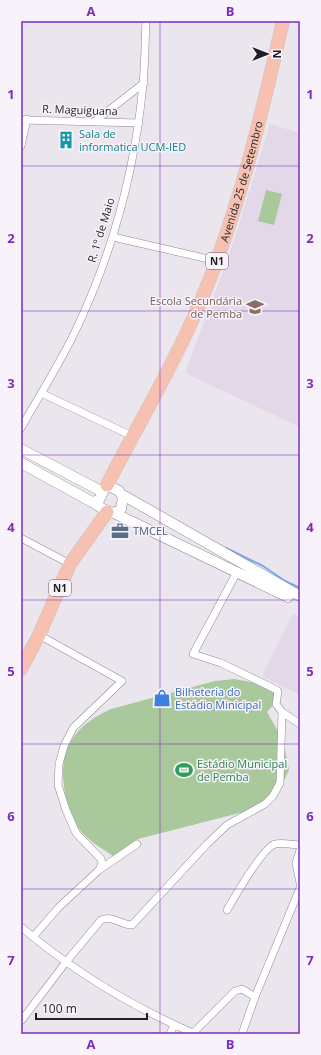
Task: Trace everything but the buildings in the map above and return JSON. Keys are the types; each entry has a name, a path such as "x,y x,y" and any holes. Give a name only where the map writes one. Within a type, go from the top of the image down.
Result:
{"highway":[{"name":"Avenida 25 de Setembro","path":"103,487 132,436 192,321 217,261 238,197 283,21"},
{"name":"N1","path":"21,669 39,635 70,564 110,512"}],"street":[{"name":"R. 1º de Maio","path":"21,428 73,336 97,280 113,237 139,123 144,83 146,21"},
{"path":"95,121 144,83"},
{"path":"21,146 24,120"},
{"name":"R. Maguiguana","path":"24,120 139,123"},
{"path":"113,237 217,261"},
{"path":"41,393 132,436"},
{"path":"21,449 121,494 213,548 300,596"},
{"path":"21,463 110,512 208,557 292,599 300,600"},
{"path":"92,502 99,500 103,492 103,487"},
{"path":"110,512 123,505 121,494"},
{"path":"21,538 70,564"},
{"path":"208,557 213,548"},
{"path":"237,572 194,654 222,663 276,690 278,692 276,704 282,712 300,724"},
{"path":"39,635 122,681 73,728 64,746 59,764 58,785 66,810 76,833 101,859 102,864 99,870"},
{"path":"21,1021 66,962 102,920 107,918 113,919 132,925 206,844 227,825 265,804 273,796 280,783 282,712"},
{"path":"33,938 58,907 99,870 137,844"},
{"path":"226,910 257,861 272,846 275,844 300,845"},
{"path":"300,850 296,864 300,883"},
{"path":"242,1034 255,997 300,888"},
{"path":"21,928 66,962 137,1007 194,1034 235,991 242,989 255,997"},
{"path":"170,1034 174,1025"}],"shaded area":[{"name":"Escola Secundária de Pemba","path":"270,124 300,133 300,427 185,373 234,241"},
{"path":"293,614 300,617 300,695 262,676"}],"green space":[{"path":"266,190 282,194 274,225 258,221"},
{"path":"234,679 262,684 280,697 267,712 283,740 289,770 283,783 259,808 138,839 113,856 87,838 77,826 69,807 63,778 63,765 66,752 78,732 87,723 111,709 215,681"}],"waterway":[{"path":"226,548 263,566 285,581 300,588"}],"place":[{"name":"Sala de informatica UCM-IED","path":"66,140"},
{"name":"Escola Secundária de Pemba","path":"255,307"},
{"name":"TMCEL","path":"120,531"},
{"name":"Bilheteria do Estádio Minicipal","path":"162,698"},
{"name":"Estádio Municipal de Pemba","path":"184,770"}]}
